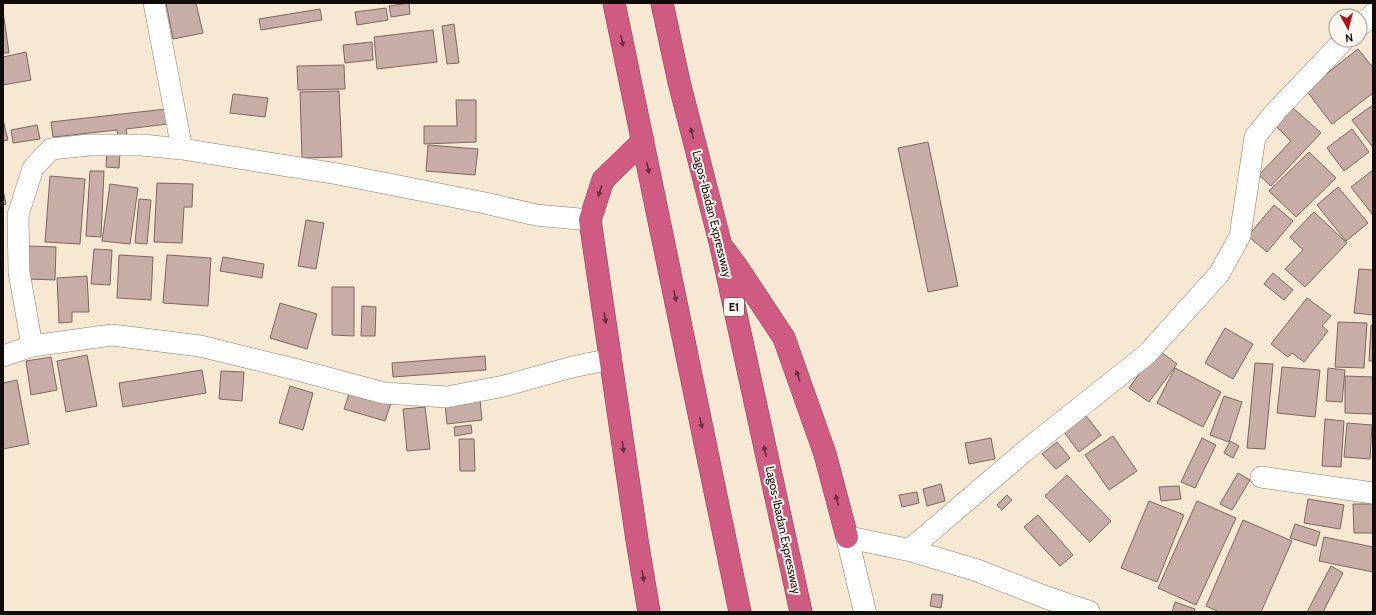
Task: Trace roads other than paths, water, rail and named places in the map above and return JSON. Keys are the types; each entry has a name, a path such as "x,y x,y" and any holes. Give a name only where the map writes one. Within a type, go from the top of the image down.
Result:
{"highway":[{"path":"614,3 740,612"},
{"name":"Lagos-Ibadan Expressway","path":"662,3 679,82 721,246 801,612"},
{"path":"642,141 603,180 590,220 649,612"},
{"path":"721,246 737,267 784,338 825,454 847,537"}],"street":[{"path":"154,3 182,149"},
{"path":"909,550 1025,451 1147,354 1219,274 1240,236 1255,137 1278,110 1336,48"},
{"path":"32,346 19,272 18,214 33,168 51,149 89,144 142,145 182,149 338,174 485,203 536,216 590,220"},
{"path":"3,356 32,346 112,335 200,346 384,393 447,397 504,386 572,367 611,359"},
{"path":"1261,477 1373,493"},
{"path":"865,612 847,537 909,550 976,570 1045,597 1089,612"}]}
